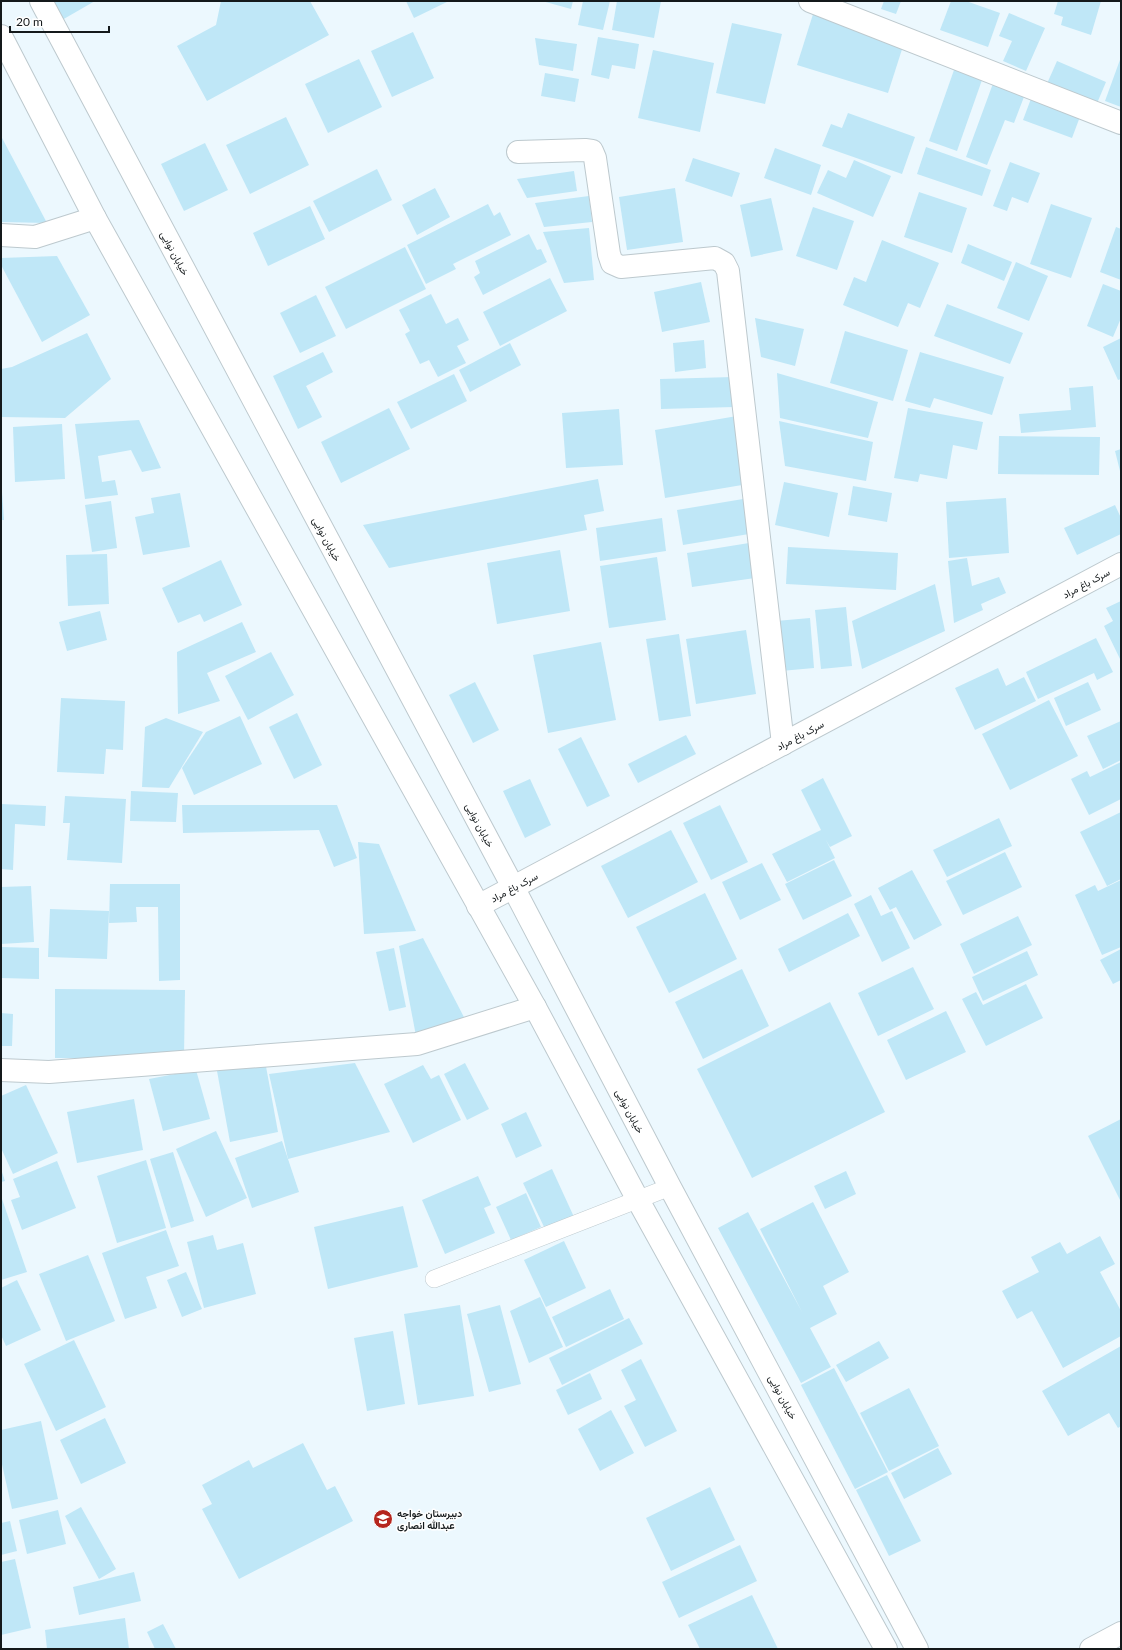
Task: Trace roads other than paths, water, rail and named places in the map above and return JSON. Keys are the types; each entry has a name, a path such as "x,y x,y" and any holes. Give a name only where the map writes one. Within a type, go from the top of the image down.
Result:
{"street":[{"name":"خیابان نوایی","path":"41,1 513,888 670,1187 917,1649"},
{"path":"810,1 1121,123"},
{"path":"1,36 95,218 535,1007 638,1200 886,1649"},
{"path":"518,152 592,151 595,158 609,254 612,263 620,266 715,258 724,263 728,271 783,744"},
{"path":"1,235 35,237 95,218"},
{"name":"سرک باغ مراد","path":"478,906 1121,564"},
{"path":"1,1070 49,1072 417,1044 535,1007"},
{"path":"1091,1649 1121,1633"}],"lane":[{"path":"434,1280 670,1187"}],"place":[{"name":"دبیرستان خواجه عبدالله انصاری","path":"383,1519"}]}
